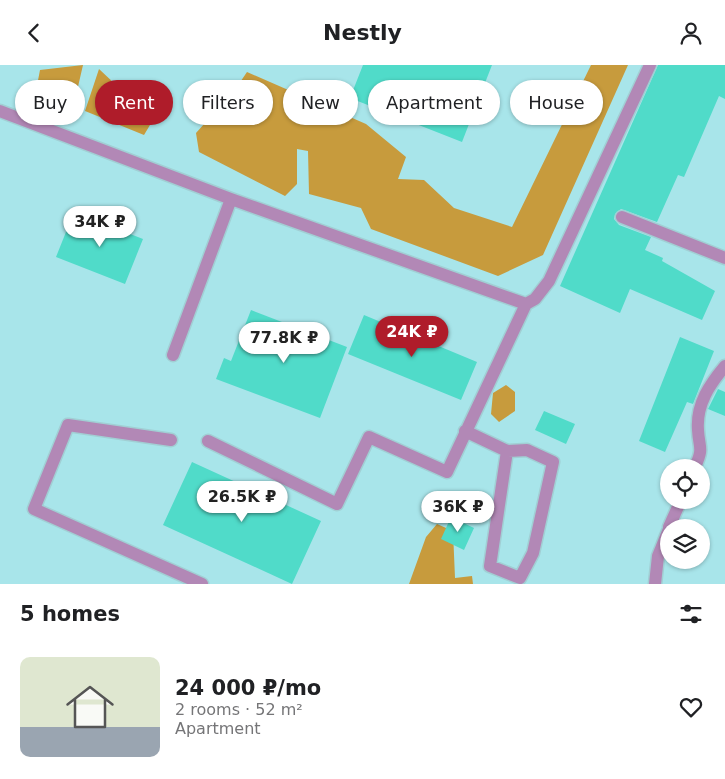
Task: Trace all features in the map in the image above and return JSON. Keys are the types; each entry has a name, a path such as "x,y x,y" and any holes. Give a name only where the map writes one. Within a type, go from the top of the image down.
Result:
{"lane":[{"path":"208,441 337,504 369,437 447,472 526,304 535,299 549,281 650,65"},
{"path":"0,111 231,199 526,304"},
{"path":"173,355 231,199"},
{"path":"622,217 725,258"},
{"path":"698,459 702,451 698,429 700,407 710,385 725,366"},
{"path":"171,440 68,425 34,509 202,584"},
{"path":"466,431 507,451 528,450 553,462 533,553 519,581 490,566 507,451"},
{"path":"655,584 660,550"}],"shaded area":[{"path":"0,65 725,65 725,584 0,584"},
{"path":"83,65 80,80 38,80 40,70"},
{"path":"591,65 628,65 603,121 603,80 584,80"},
{"path":"99,69 111,80 95,80"},
{"path":"247,72 265,80 242,80"},
{"path":"95,81 95,115 85,111"},
{"path":"273,83 283,88 283,125 358,125 358,121 366,124 406,157 398,179 424,180 454,208 512,227 562,125 601,125 543,255 498,276 371,229 361,208 309,194 308,151 297,149 297,184 285,196 199,152 196,133 203,125 273,125"},
{"path":"119,125 150,125 144,135"},
{"path":"506,385 515,392 515,411 499,422 491,414 493,393"},
{"path":"437,524 453,531 455,578 472,576 473,584 409,584 426,537"}],"building":[{"path":"363,65 492,65 486,80 368,80 368,105 358,101 357,80"},
{"path":"658,65 725,65 725,99 719,96 684,177 678,175 657,222 621,209 615,214 614,219 619,225 651,237 645,250 663,258 662,261 715,291 702,320 630,289 620,313 560,286"},
{"path":"419,125 469,125 462,142"},
{"path":"74,212 143,239 125,284 56,257"},
{"path":"251,310 347,347 320,418 216,379 224,358 231,361"},
{"path":"364,315 477,362 461,400 348,354"},
{"path":"680,337 714,351 693,404 687,402 665,452 639,441"},
{"path":"718,389 725,392 725,416 708,409"},
{"path":"544,411 575,424 566,444 535,430"},
{"path":"192,462 321,521 292,584 163,525"},
{"path":"451,517 474,528 464,550 441,539"}]}
